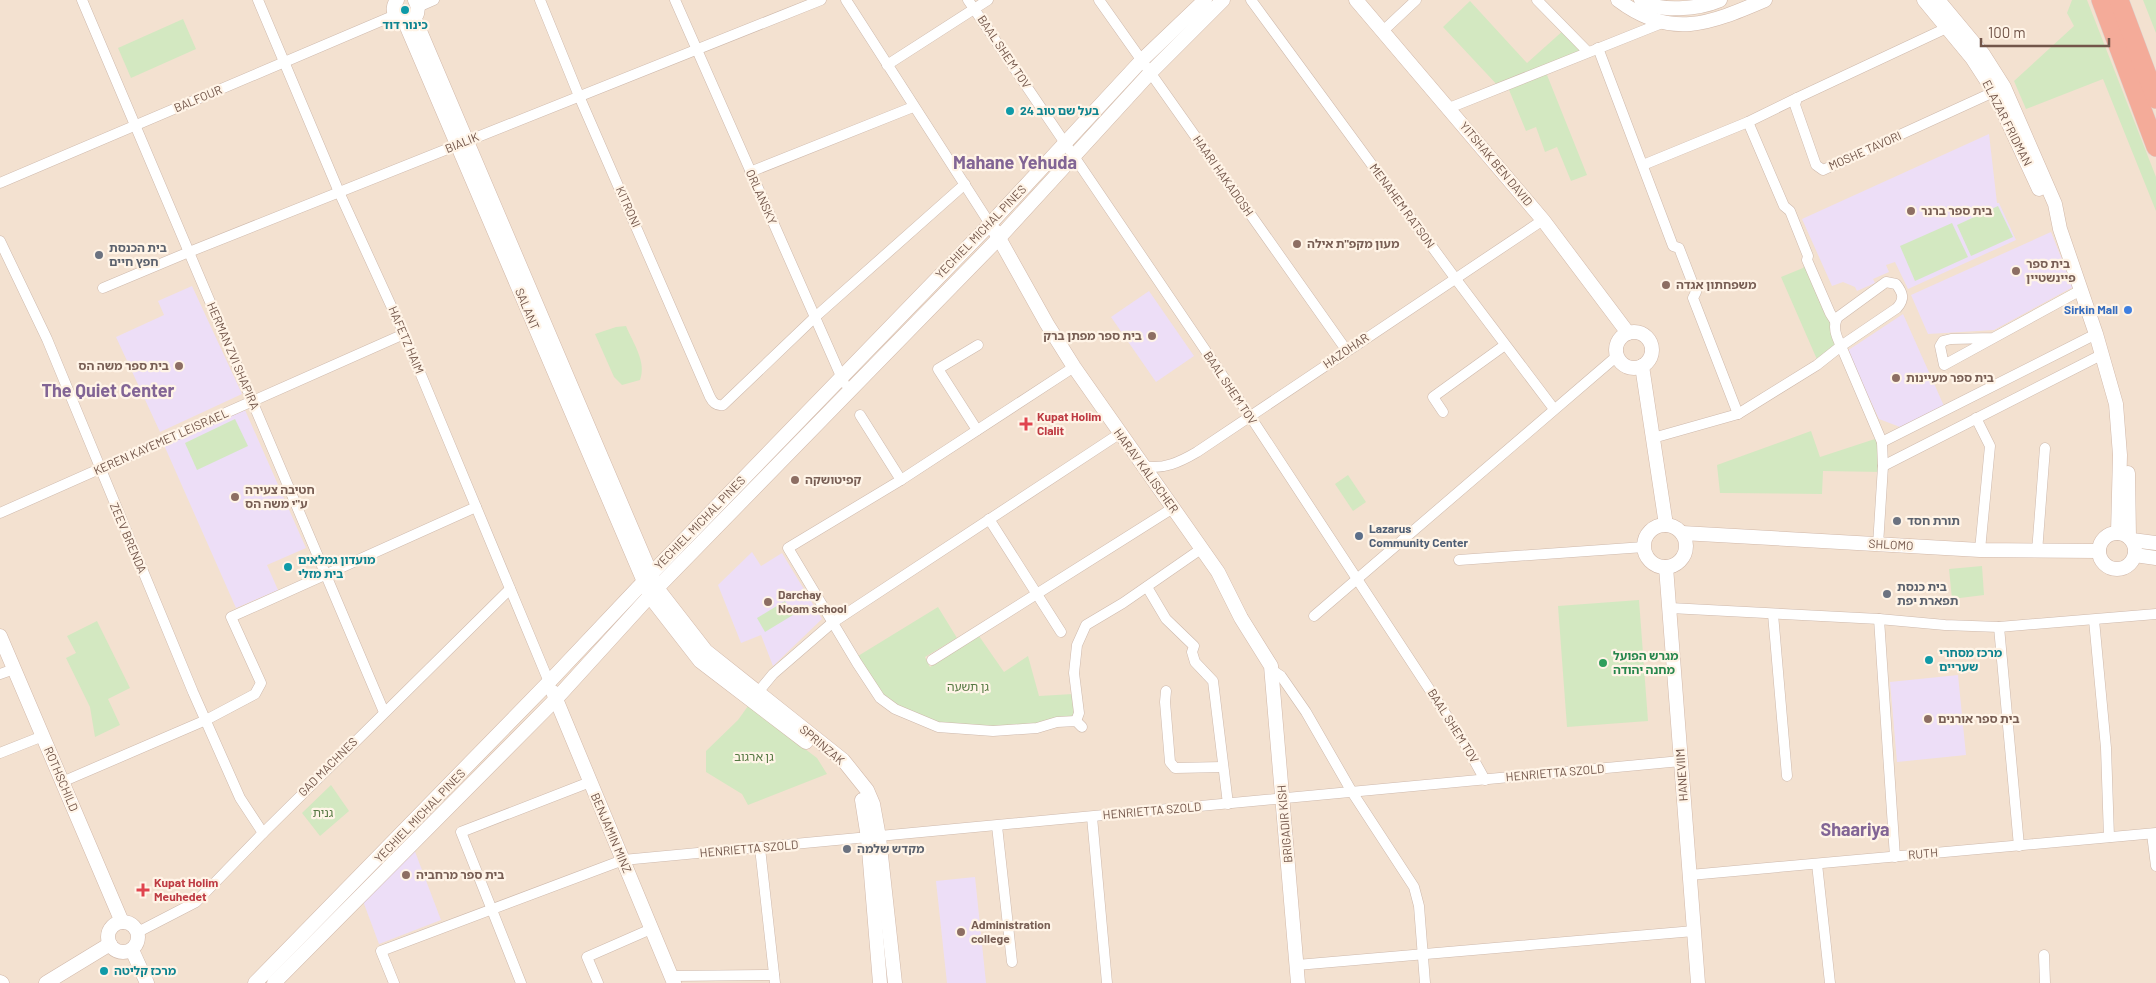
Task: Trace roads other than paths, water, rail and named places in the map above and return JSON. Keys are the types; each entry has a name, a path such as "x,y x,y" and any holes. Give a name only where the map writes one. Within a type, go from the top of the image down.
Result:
{"highway":[{"path":"2101,0 2156,147"},
{"path":"2119,0 2156,99"}],"street":[{"name":"HERMAN ZVI SHAPIRA","path":"82,0 384,712"},
{"name":"HAFETZ HAIM","path":"258,0 286,62 339,192 404,334 549,682"},
{"name":"BALFOUR","path":"0,183 286,62 404,8 434,0"},
{"name":"KITRONI","path":"540,0 579,96 713,403 719,406 724,405 814,318"},
{"name":"ORLANSKY","path":"675,0 840,379"},
{"name":"BIALIK","path":"103,288 821,0"},
{"path":"846,0 990,224"},
{"name":"BAAL SHEM TOV","path":"968,0 1250,416 1464,742 1486,780"},
{"path":"887,65 988,0"},
{"name":"HAARI HAKADOSH","path":"1099,0 1347,351"},
{"path":"1142,60 1205,0"},
{"path":"1150,73 1223,0"},
{"name":"MENAHEM RATSON","path":"1251,0 1455,278 1554,409"},
{"name":"YITSHAK BEN DAVID","path":"1356,0 1543,220 1628,333"},
{"path":"1383,32 1416,0"},
{"path":"1537,0 1593,50 1643,165 1673,246 1679,248 1696,292 1693,298 1738,414"},
{"path":"1618,0 1635,12 1662,22 1691,25 1722,19 1765,0"},
{"path":"1640,0 1663,9 1685,8 1720,0"},
{"name":"ELAZAR FRIDMAN","path":"1924,0 1983,54 2044,176 2055,204 2060,229 2106,365 2116,404 2126,537"},
{"name":"ELAZAR FRIDMAN","path":"1938,0 1952,25"},
{"name":"SALANT","path":"404,8 654,593"},
{"path":"1449,108 1662,22"},
{"path":"1643,165 1748,122 1952,25"},
{"name":"YECHIEL MICHAL PINES","path":"255,983 549,682 647,578 990,224 1142,60"},
{"name":"YECHIEL MICHAL PINES","path":"274,983 556,699 654,593 999,238 1150,73"},
{"name":"MOSHE TAVORI","path":"1796,98 1795,105 1816,166 1823,170 1999,89"},
{"path":"750,172 913,106"},
{"path":"1748,122 1784,206 1790,211 1808,256 1806,260 1830,314 1835,321 1835,329 1841,346 1882,442 1883,466 1878,545"},
{"path":"814,318 965,184"},
{"name":"HAZOHAR","path":"1144,466 1153,468 1179,462 1543,220"},
{"name":"HARAV KALISCHER","path":"990,224 1046,324 1074,367 1119,434 1144,466 1218,572 1271,668"},
{"name":"ZEEV BRENDA","path":"0,241 47,339 99,469 240,798 262,833"},
{"path":"1653,438 1738,414 1817,365 1841,346 1897,308 1902,302 1900,290 1896,284 1886,282 1842,312 1835,321"},
{"path":"1992,338 1951,338 1943,341 1940,346 1944,365 2081,290"},
{"path":"1638,332 1643,334 1651,344 1650,357 1642,366 1631,367 1625,365 1617,356 1616,347 1619,341 1628,333 1638,332"},
{"name":"KEREN KAYEMET LEISRAEL","path":"0,513 404,334"},
{"path":"1882,442 2096,334"},
{"path":"1443,412 1433,397 1505,344"},
{"path":"977,430 938,369 978,345"},
{"path":"1314,616 1617,356"},
{"path":"1883,466 1976,418 2106,365"},
{"path":"1642,366 1666,525"},
{"path":"1074,367 900,480 788,548 832,623 880,698 895,709 938,727 993,731 1037,728 1057,722 1079,724 1074,673 1077,645 1086,625 1123,603 1201,549"},
{"path":"840,379 845,385 854,388"},
{"path":"860,415 900,480"},
{"path":"1976,418 1990,446 1980,550"},
{"path":"754,697 773,674 832,623 1119,434"},
{"path":"2037,552 2045,448"},
{"path":"62,782 206,720 255,694 261,683 231,617 476,507"},
{"path":"932,660 1173,508"},
{"path":"989,519 1061,632"},
{"path":"1666,525 1678,529 1682,533 1686,545 1683,556 1674,564 1666,567 1655,564 1650,559 1644,547 1648,534 1659,526 1666,525"},
{"name":"SHLOMO","path":"1682,533 1980,550 2037,552 2099,551"},
{"path":"2126,537 2134,545 2135,555 2124,568 2112,568 2103,562 2099,551 2103,539 2108,535 2126,537 2156,543"},
{"path":"1459,560 1644,547"},
{"path":"2135,555 2156,558"},
{"name":"HANEVIIM","path":"1666,567 1698,983"},
{"path":"1147,587 1166,619 1194,646 1192,652 1195,662 1213,681 1228,804"},
{"name":"GAD MACHNES","path":"138,932 196,902 262,833 510,589"},
{"name":"SPRINZAK","path":"654,593 662,612 700,661 754,697"},
{"name":"SPRINZAK","path":"654,593 706,651 754,697 836,764 864,803 874,837 895,983"},
{"path":"636,612 650,607 655,607 662,612"},
{"path":"1670,608 1879,619 1945,626 1998,627 2156,614"},
{"path":"1773,614 1787,776"},
{"path":"1879,619 1895,857"},
{"path":"2094,620 2106,748 2109,837"},
{"path":"1998,627 2018,846"},
{"name":"ROTHSCHILD","path":"0,636 122,922"},
{"path":"1271,668 1281,676 1306,712 1352,792 1414,887 1419,906 1425,983"},
{"name":"BRIGADIR KISH","path":"1271,668 1298,983"},
{"path":"0,674 14,669"},
{"name":"BENJAMIN MINZ","path":"549,682 672,980"},
{"path":"1166,691 1164,702 1170,762 1175,768 1223,768"},
{"path":"539,716 553,713 564,718"},
{"path":"0,753 43,736"},
{"name":"HENRIETTA SZOLD","path":"394,983 381,950 623,860 1681,761"},
{"path":"521,983 461,832 590,782"},
{"path":"1092,817 1106,983"},
{"path":"997,826 1012,962"},
{"path":"2154,833 2156,866"},
{"name":"RUTH","path":"1690,876 2154,833"},
{"name":"SPRINZAK","path":"874,837 880,983"},
{"path":"672,980 775,979 760,848"},
{"path":"1817,864 1830,983"},
{"path":"117,923 132,924 138,932 138,942 129,951 116,950 108,940 110,930 117,923"},
{"path":"598,983 588,957 651,929"},
{"path":"1297,965 1694,931"},
{"path":"46,983 110,944"},
{"path":"129,951 138,983"},
{"path":"129,951 147,983"},
{"path":"2044,955 2045,983"}],"place":[{"name":"כינור דוד","path":"405,10"},
{"name":"בעל שם טוב 24","path":"1010,111"},
{"name":"בית ספר ברנר","path":"1911,211"},
{"name":"מעון מקפ\"ת אילה","path":"1297,244"},
{"name":"בית הכנסת חפץ חיים","path":"99,255"},
{"name":"בית ספר פיינשטיין","path":"2016,271"},
{"name":"משפחתון אגדה","path":"1666,285"},
{"name":"Sirkin Mall","path":"2128,310"},
{"name":"בית ספר מפתן ברק","path":"1152,336"},
{"name":"בית ספר משה הס","path":"179,366"},
{"name":"בית ספר מעיינות","path":"1896,378"},
{"name":"Kupat Holim Clalit","path":"1026,424"},
{"name":"קפיטושקה","path":"795,480"},
{"name":"חטיבה צעירה ע\"י משה הס","path":"235,497"},
{"name":"תורת חסד","path":"1897,521"},
{"name":"Lazarus Community Center","path":"1359,536"},
{"name":"מועדון גמלאים בית מזלי","path":"288,567"},
{"name":"בית כנסת תפארת יפת","path":"1887,594"},
{"name":"Darchay Noam school","path":"768,602"},
{"name":"מרכז מסחרי שעריים","path":"1929,660"},
{"name":"מגרש הפועל מחנה יהודה","path":"1603,663"},
{"name":"בית ספר אורנים","path":"1928,719"},
{"name":"מקדש שלמה","path":"847,849"},
{"name":"בית ספר מרחביה","path":"406,875"},
{"name":"Kupat Holim Meuhedet","path":"143,890"},
{"name":"Administration college","path":"961,932"},
{"name":"מרכז קליטה","path":"104,971"}],"district":[{"name":"Mahane Yehuda","path":"1015,163"},
{"name":"The Quiet Center","path":"108,391"},
{"name":"Shaariya","path":"1855,830"}],"park label":[{"name":"גן תשעה","path":"968,687"},
{"name":"גן ארגוב","path":"754,757"},
{"name":"גנית","path":"323,813"}]}
